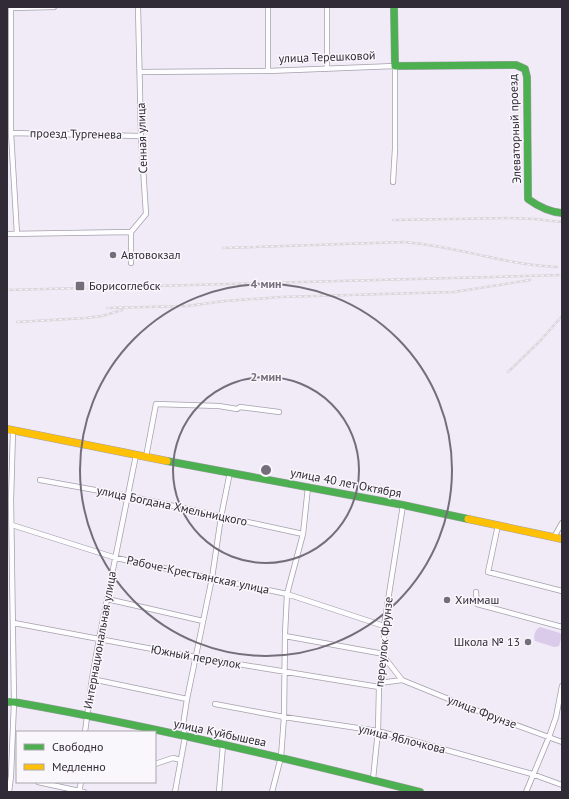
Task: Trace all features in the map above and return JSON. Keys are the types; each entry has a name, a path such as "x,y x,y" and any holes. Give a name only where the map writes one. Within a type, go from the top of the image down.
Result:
{"street":[{"path":"17,234 9,76 11,8 54,7"},
{"name":"Сенная улица","path":"131,232 146,214 141,136 138,7"},
{"path":"268,7 268,71"},
{"path":"327,7 327,69"},
{"path":"393,182 395,149 394,7"},
{"name":"улица Терешковой","path":"140,72 268,71 395,66 516,65"},
{"name":"Элеваторный проезд","path":"516,65 525,69 527,78 528,199 540,208 556,213 562,212"},
{"name":"проезд Тургенева","path":"11,133 141,136"},
{"path":"7,234 131,232 131,263"},
{"path":"146,457 156,404 219,406 237,409 240,407 279,412"},
{"path":"9,792 11,776 11,702 14,623 12,525 9,500 10,429"},
{"name":"улица 40 лет Октября","path":"10,429 146,457 403,505 562,539"},
{"name":"Интернациональная улица","path":"85,731 99,639 136,455"},
{"path":"175,792 185,737 183,725 187,699 212,578 221,517 230,472"},
{"name":"улица Богдана Хмельницкого","path":"40,480 128,496 303,534"},
{"path":"272,792 281,757 284,717 285,636 288,594 303,534 308,487"},
{"name":"переулок Фрунзе","path":"373,779 378,731 380,685 384,655 384,626 403,505"},
{"path":"554,537 562,523"},
{"name":"Рабоче-Крестьянская улица","path":"12,525 116,558 288,594 384,626"},
{"path":"498,525 488,572 562,591"},
{"path":"476,592 477,604 562,626"},
{"path":"107,599 203,621"},
{"path":"7,600 13,600"},
{"name":"Южный переулок","path":"14,623 195,658 380,685"},
{"path":"285,636 384,655"},
{"name":"улица Фрунзе","path":"384,655 402,680 478,711 562,742"},
{"path":"92,680 187,699"},
{"name":"улица Фрунзе","path":"380,685 402,680"},
{"path":"526,792 556,717 562,686"},
{"name":"улица Куйбышева","path":"11,702 87,714 223,746 281,757 420,792"},
{"name":"улица Яблочкова","path":"215,704 284,717 378,731 532,774 562,785"},
{"path":"556,717 562,719"},
{"path":"219,792 223,746"},
{"path":"156,764 173,758 180,760"},
{"path":"11,776 16,778"},
{"path":"42,783 80,792"}],"shaded area":[{"path":"540,627 560,633 562,636 559,646 554,647 535,641 535,633"}],"railway":[{"path":"393,220 509,218 562,222"},
{"path":"223,248 404,242 446,248 520,263 557,267"},
{"path":"7,290 562,275"},
{"path":"107,308 187,306 225,301 280,297 454,292 530,280"},
{"path":"17,322 86,318 102,316 122,310"},
{"path":"508,372 541,340 562,316"}],"traffic: fast":[{"path":"394,7 395,66 516,65 525,69 527,77 528,199 544,209 562,213"},
{"path":"167,461 403,505 468,519"},
{"path":"7,702 65,711 167,732 420,792"}],"traffic: slow":[{"path":"7,429 167,461"},
{"path":"468,519 562,539"}],"place":[{"name":"Автовокзал","path":"113,255"},
{"name":"Борисоглебск","path":"80,286"},
{"name":"Химмаш","path":"447,600"},
{"name":"Школа № 13","path":"528,642"}]}
